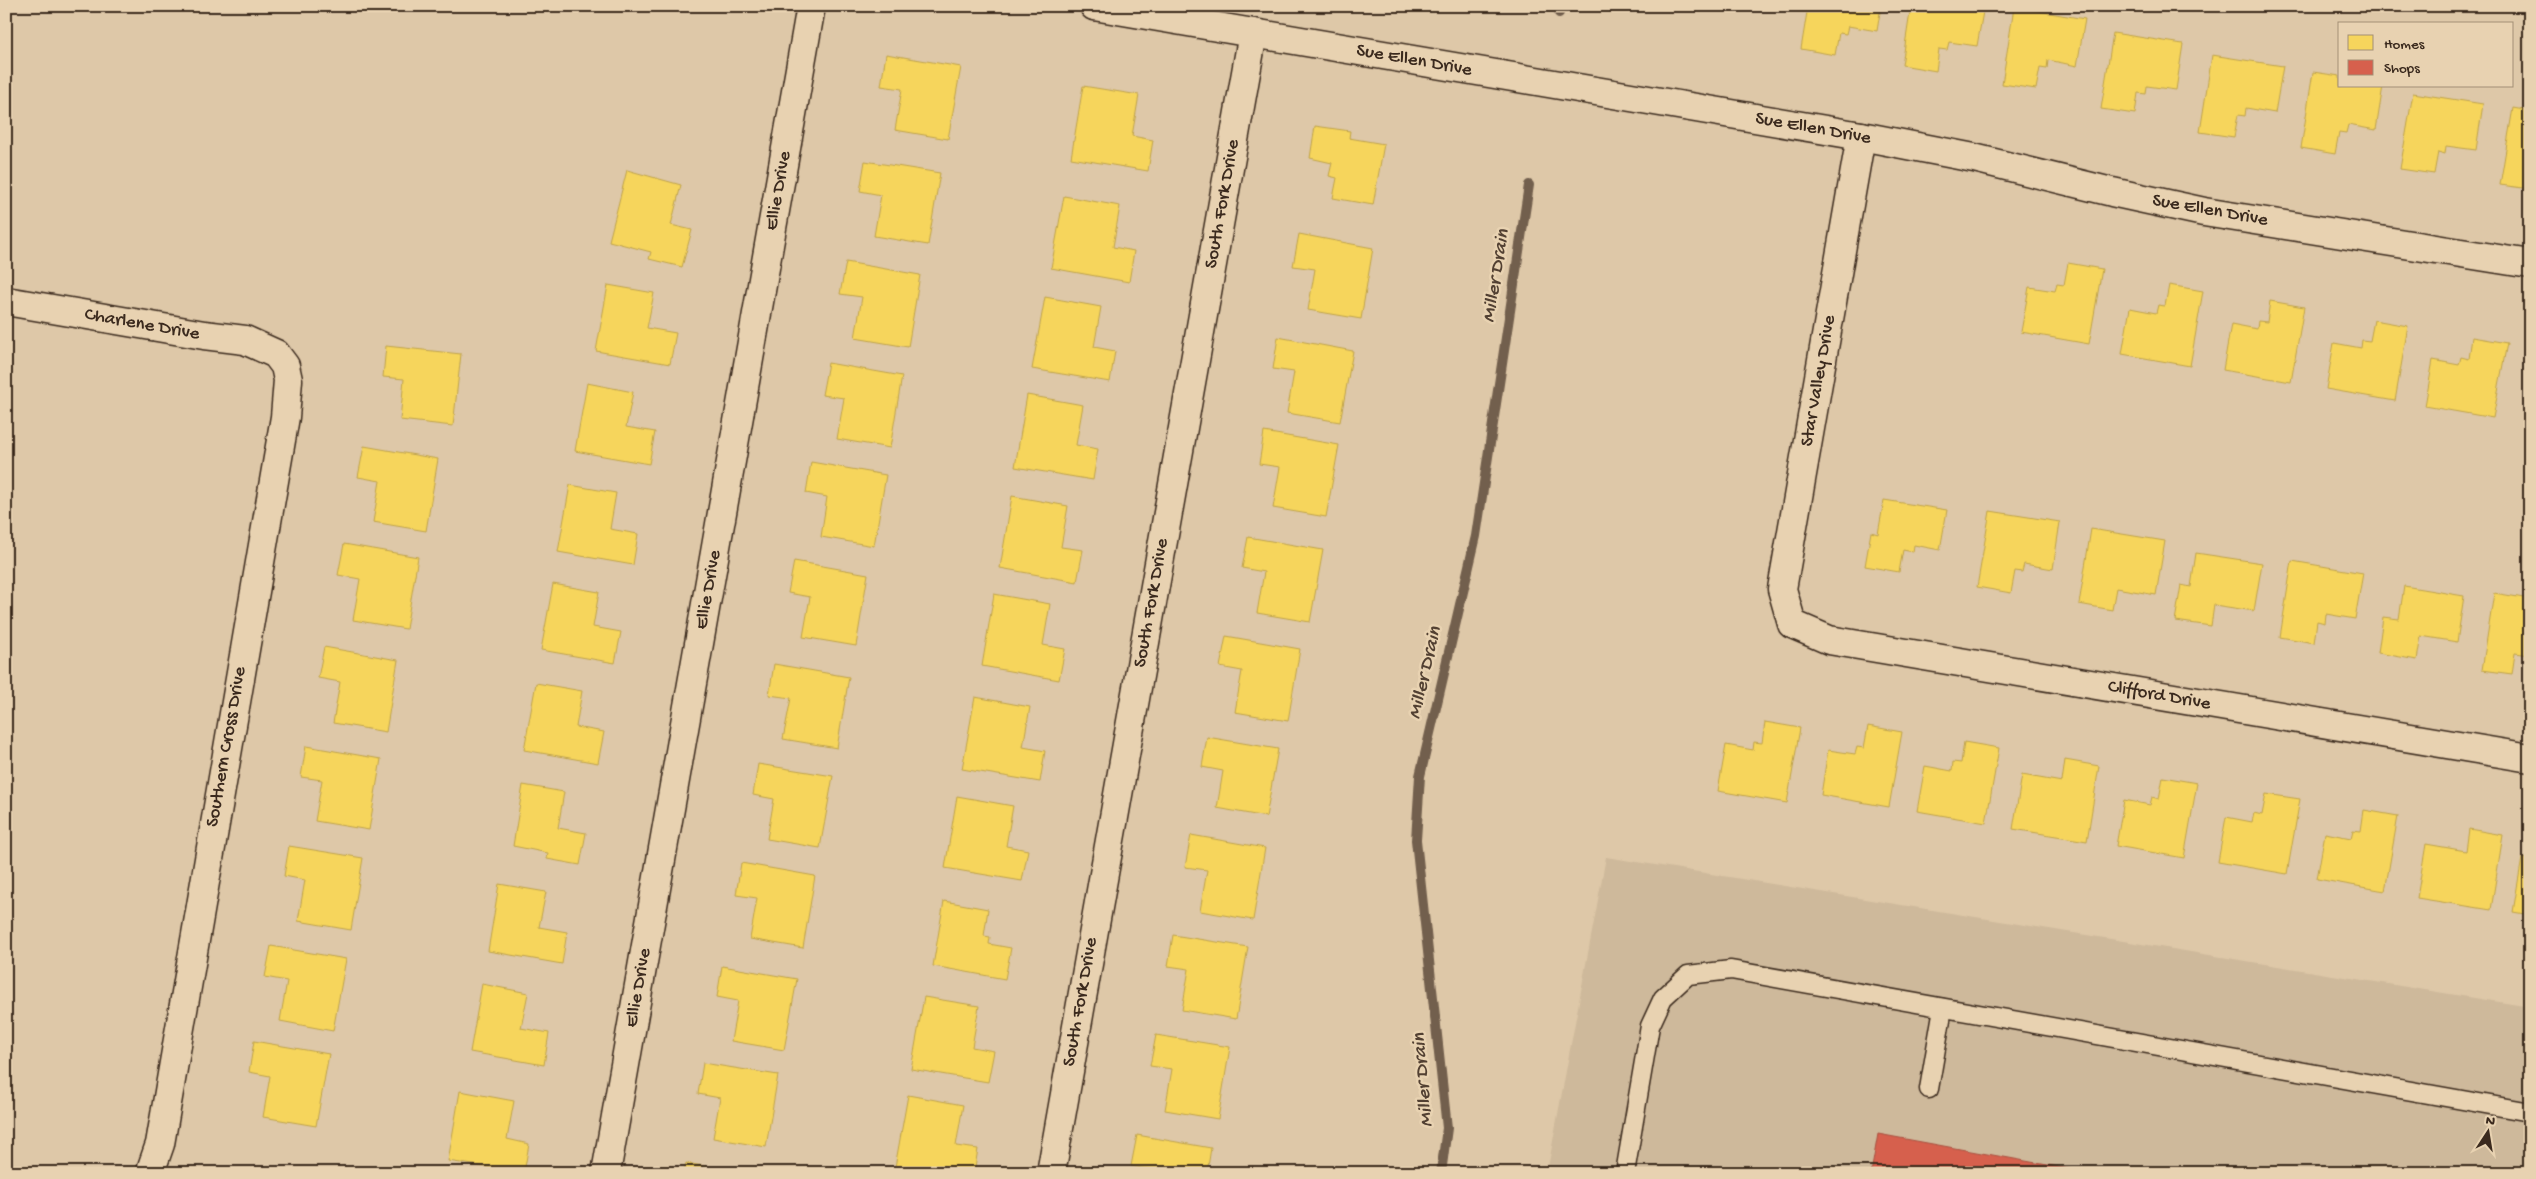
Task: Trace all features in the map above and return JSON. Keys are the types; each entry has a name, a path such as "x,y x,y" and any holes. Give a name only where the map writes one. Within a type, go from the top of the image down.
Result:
{"street":[{"name":"Ellie Drive","path":"606,1173 811,6"},
{"name":"Sue Ellen Drive","path":"1094,6 1862,136 1974,158 2112,192 2204,212 2530,264"},
{"name":"South Fork Drive","path":"1051,1173 1253,33"},
{"name":"Star Valley Drive","path":"1792,624 1782,589 1862,136"},
{"name":"Charlene Drive","path":"6,301 204,336 245,340 276,354"},
{"name":"Southern Cross Drive","path":"154,1173 152,1167 160,1144 285,418 288,380 285,366 276,354"},
{"name":"Clifford Drive","path":"1792,624 1829,640 2530,758"}],"lane":[{"path":"1625,1173 1650,1026 1663,998 1688,975 1731,970 2530,1112"},
{"path":"1928,1089 1943,1008"}],"shaded area":[{"path":"1606,857 2530,1007 2530,1173 1547,1173"}],"building: Homes":[{"path":"1808,6 1881,6 1877,31 1848,26 1846,34 1839,33 1835,55 1801,49"},
{"path":"1911,6 1984,6 1977,46 1949,42 1947,50 1939,49 1936,71 1902,65"},
{"path":"2014,7 2085,19 2077,66 2048,60 2047,69 2040,68 2036,89 2002,84"},
{"path":"2113,33 2183,44 2176,90 2147,86 2146,94 2138,93 2135,114 2101,109"},
{"path":"886,54 961,67 948,139 895,130 902,89 881,86"},
{"path":"2212,55 2283,66 2275,113 2246,108 2245,116 2238,115 2234,137 2200,132"},
{"path":"2313,72 2338,76 2338,88 2383,88 2376,130 2348,125 2346,133 2339,132 2335,154 2301,148"},
{"path":"1083,86 1139,95 1132,136 1153,140 1148,171 1071,158"},
{"path":"2413,93 2483,104 2476,150 2446,146 2445,154 2438,152 2434,174 2400,169"},
{"path":"2513,108 2530,111 2530,189 2500,185"},
{"path":"1315,126 1350,131 1349,138 1384,144 1373,205 1333,198 1337,178 1329,176 1332,163 1310,158"},
{"path":"865,161 940,173 928,245 874,236 881,195 860,191"},
{"path":"627,170 681,185 671,225 692,230 682,267 649,259 651,252 609,241"},
{"path":"1064,196 1120,206 1113,247 1134,251 1129,282 1051,268"},
{"path":"1299,234 1373,248 1361,319 1308,310 1315,269 1293,266"},
{"path":"846,262 920,275 908,347 855,338 862,297 840,294"},
{"path":"2068,263 2102,269 2089,344 2021,332 2029,287 2055,291 2057,284 2064,285"},
{"path":"608,285 654,293 647,328 676,333 670,364 596,351"},
{"path":"2169,285 2203,291 2190,366 2122,354 2130,308 2156,313 2158,305 2165,306"},
{"path":"1045,297 1101,307 1094,347 1115,351 1110,382 1032,369"},
{"path":"2270,301 2304,307 2291,382 2223,370 2231,324 2257,329 2258,321 2267,322"},
{"path":"2374,320 2408,326 2395,401 2326,389 2334,343 2361,348 2362,340 2370,341"},
{"path":"1278,337 1353,351 1340,422 1287,413 1294,372 1273,369"},
{"path":"2472,337 2507,343 2493,418 2425,406 2433,360 2459,365 2461,357 2469,359"},
{"path":"386,346 461,354 453,426 400,420 404,379 383,377"},
{"path":"828,363 902,376 890,448 837,439 844,398 822,395"},
{"path":"587,383 633,392 626,427 655,432 649,464 575,451"},
{"path":"1027,395 1083,405 1076,445 1098,449 1093,480 1015,467"},
{"path":"1264,432 1339,445 1326,517 1273,508 1280,467 1259,464"},
{"path":"364,446 438,459 426,531 373,522 380,481 358,477"},
{"path":"811,462 886,475 874,546 821,537 827,497 806,493"},
{"path":"570,485 616,493 610,529 638,534 633,565 558,552"},
{"path":"1012,496 1068,506 1061,547 1083,550 1077,582 1000,568"},
{"path":"1884,500 1947,510 1940,550 1914,545 1913,552 1903,550 1899,572 1865,566 1871,532 1878,534"},
{"path":"1990,511 2060,522 2053,569 2024,564 2022,572 2015,571 2011,593 1977,587"},
{"path":"2091,529 2165,541 2156,595 2116,588 2112,610 2079,604"},
{"path":"1248,537 1323,550 1310,622 1257,613 1264,572 1242,568"},
{"path":"344,544 418,557 406,629 353,620 360,579 338,575"},
{"path":"2196,553 2262,563 2254,611 2214,605 2211,626 2175,621 2181,585 2191,587"},
{"path":"794,561 868,574 856,646 803,637 810,597 788,593"},
{"path":"2292,561 2363,573 2355,619 2326,614 2325,623 2317,621 2314,643 2280,637"},
{"path":"553,584 599,592 593,627 621,632 615,663 541,650"},
{"path":"2404,586 2464,596 2457,642 2421,636 2417,660 2378,653 2383,617 2399,619"},
{"path":"2494,593 2530,599 2530,655 2515,653 2512,674 2482,670"},
{"path":"994,594 1050,604 1043,645 1065,649 1059,680 982,666"},
{"path":"1226,636 1300,649 1288,721 1235,712 1242,671 1220,667"},
{"path":"324,647 398,660 386,732 333,723 340,682 318,678"},
{"path":"774,664 849,677 837,748 783,739 791,698 769,695"},
{"path":"536,683 582,691 576,727 604,732 598,763 524,750"},
{"path":"975,697 1030,707 1023,747 1045,751 1040,782 962,769"},
{"path":"1765,722 1800,728 1787,803 1718,791 1726,745 1753,750 1754,742 1762,743"},
{"path":"1868,726 1902,732 1889,807 1821,795 1828,750 1855,754 1857,747 1864,748"},
{"path":"1207,737 1278,749 1266,817 1217,808 1223,771 1202,767"},
{"path":"1964,742 1999,748 1986,823 1917,811 1925,766 1952,771 1953,762 1961,763"},
{"path":"306,746 381,759 369,830 315,821 322,780 301,777"},
{"path":"2065,760 2099,766 2087,841 2013,829 2022,775 2062,782"},
{"path":"758,764 833,776 820,848 767,839 774,799 753,795"},
{"path":"2163,777 2197,783 2184,858 2116,846 2124,800 2150,805 2152,797 2159,799"},
{"path":"523,785 564,792 558,828 586,833 580,865 547,859 548,853 513,846"},
{"path":"2266,794 2300,799 2287,874 2218,862 2226,817 2252,822 2254,813 2262,815"},
{"path":"957,796 1013,806 1006,846 1028,850 1022,881 945,868"},
{"path":"2364,810 2398,816 2385,891 2317,879 2325,833 2351,838 2353,830 2361,831"},
{"path":"2469,829 2503,835 2491,910 2417,898 2426,844 2466,851"},
{"path":"1191,835 1265,848 1253,920 1200,911 1207,870 1185,867"},
{"path":"289,846 363,858 351,930 298,921 305,880 284,876"},
{"path":"2522,858 2530,860 2530,915 2513,912"},
{"path":"741,863 815,876 803,948 750,939 757,898 736,895"},
{"path":"499,884 546,892 539,927 567,932 562,964 488,951"},
{"path":"944,901 988,909 984,936 990,937 989,944 1011,948 1005,979 933,966"},
{"path":"1173,935 1248,947 1236,1019 1182,1010 1189,969 1168,966"},
{"path":"271,946 346,959 333,1031 280,1021 287,981 265,977"},
{"path":"722,966 797,979 784,1050 731,1041 738,1001 717,997"},
{"path":"482,984 528,993 521,1028 549,1033 544,1065 470,1052"},
{"path":"924,997 979,1006 972,1047 994,1051 988,1082 911,1069"},
{"path":"1156,1035 1230,1047 1218,1119 1165,1110 1172,1069 1150,1066"},
{"path":"254,1041 329,1054 316,1126 263,1117 270,1076 249,1072"},
{"path":"703,1063 778,1075 766,1147 713,1138 720,1098 698,1094"},
{"path":"460,1091 514,1101 507,1139 529,1144 524,1173 448,1161"},
{"path":"908,1095 963,1105 956,1146 978,1149 974,1173 927,1173 895,1167"},
{"path":"1137,1135 1211,1148 1207,1173 1152,1173 1153,1170 1131,1166"},
{"path":"686,1163 741,1173 684,1173"}],"building: Shops":[{"path":"1878,1134 2091,1173 1871,1173"}],"waterway":[{"name":"Miller Drain","path":"1558,6 1559,13"},
{"name":"Miller Drain","path":"1441,1173 1447,1128 1416,840 1420,776 1476,536 1529,185"}]}
